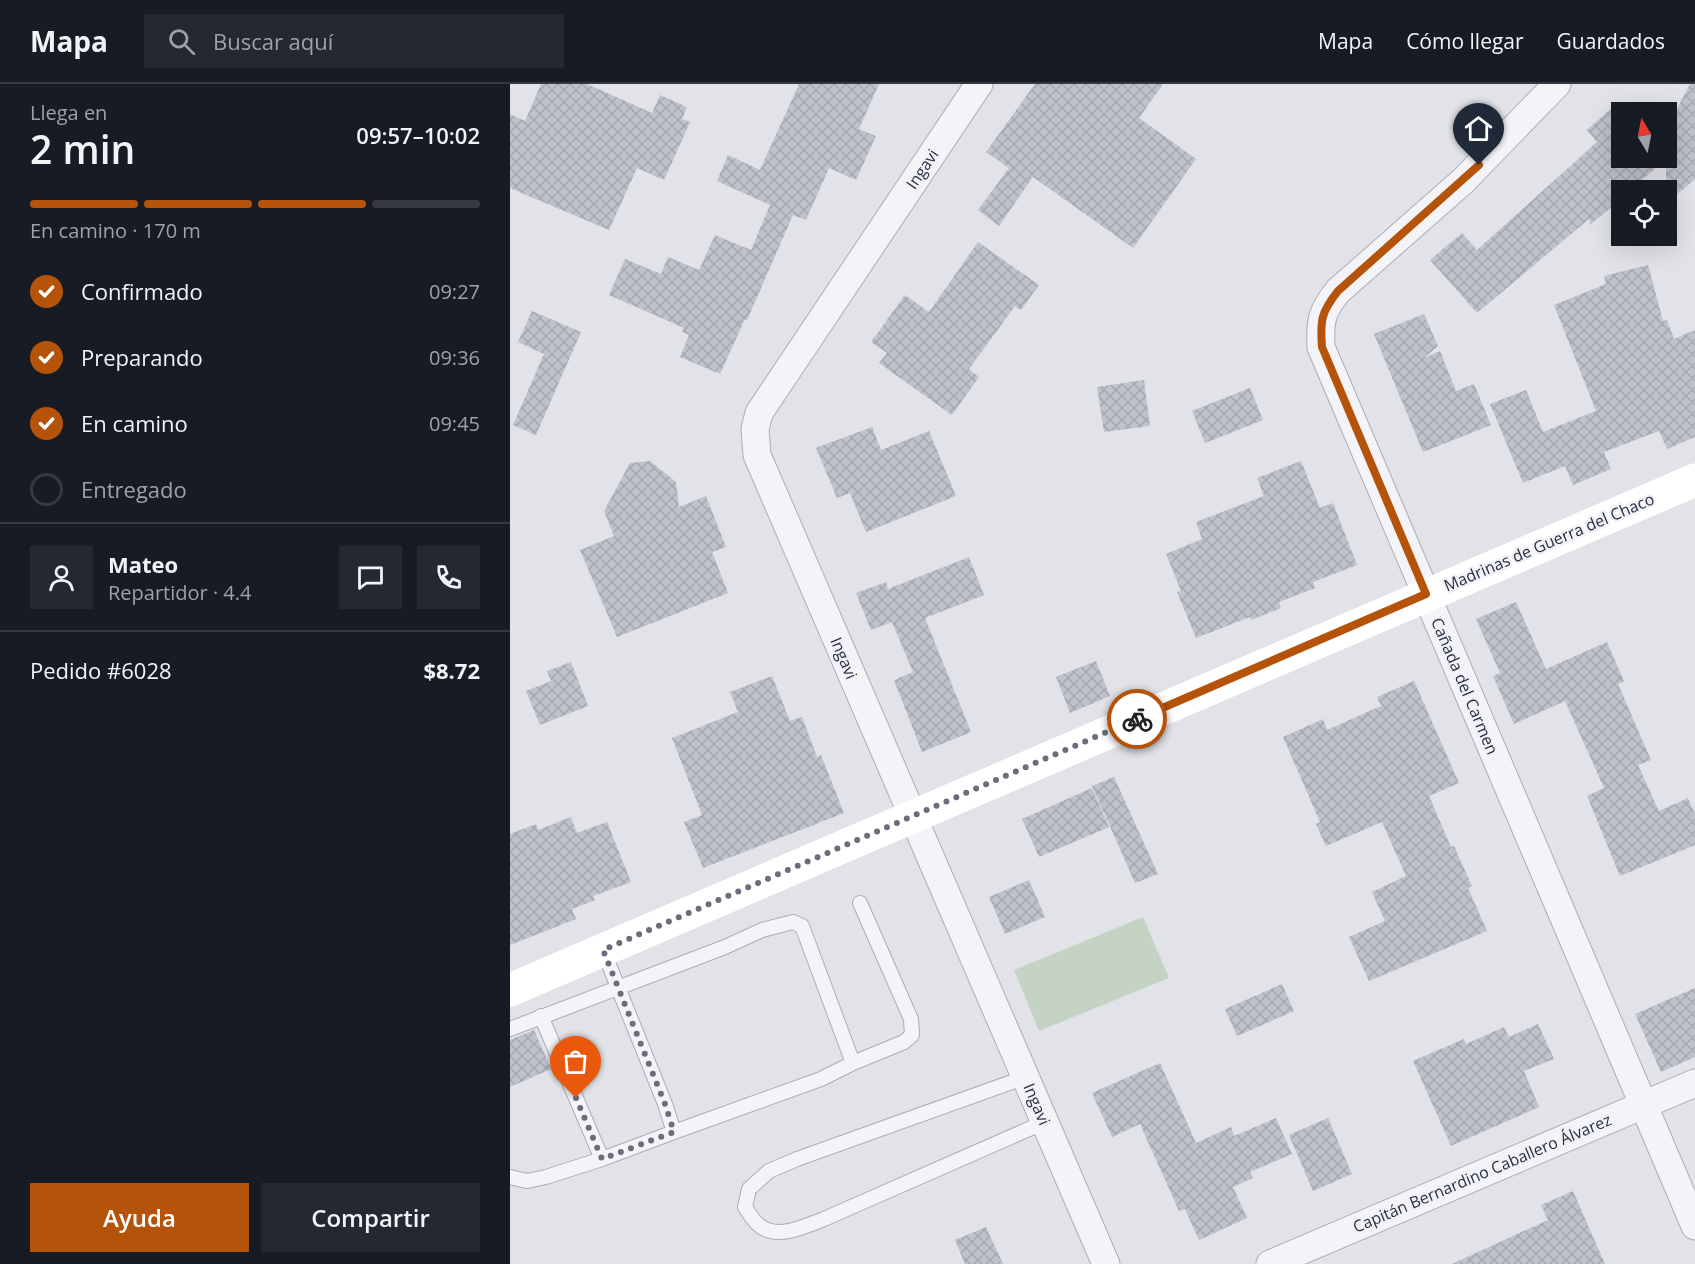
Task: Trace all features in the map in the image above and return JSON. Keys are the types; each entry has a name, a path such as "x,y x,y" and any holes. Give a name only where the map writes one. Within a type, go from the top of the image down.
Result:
{"street":[{"name":"Ingavi","path":"979,84 759,413 754,429 757,455 1106,1264"},
{"name":"Cañada del Carmen","path":"1557,84 1463,181 1338,291 1326,307 1321,329 1322,347 1695,1226"},
{"name":"Madrinas de Guerra del Chaco","path":"510,990 1695,480"},
{"name":"Capitán Bernardino Caballero Álvarez","path":"1270,1264 1695,1083"}],"lane":[{"path":"510,1177 527,1181 602,1159 821,1079 904,1042 912,1035 911,1019 860,903"},
{"path":"510,1029 762,930 793,922 802,926 853,1063"},
{"path":"603,950 674,1132"},
{"path":"541,1016 602,1159"},
{"path":"1026,1077 796,1159 769,1171 749,1189 745,1207 758,1226 770,1232 796,1229 824,1219 1045,1122"}],"green space":[{"path":"1143,917 1169,978 1039,1031 1014,970"}],"building":[{"path":"541,84 587,84 652,113 660,95 687,107 682,119 690,122 664,180 637,168 609,230 510,188 510,114 525,121"},
{"path":"799,84 879,84 859,129 876,136 856,180 829,168 806,220 793,215 747,320 745,319 720,374 680,357 689,335 682,332 684,328 609,295 625,259 661,274 668,257 699,270 715,235 751,250 770,205 717,181 728,155 760,170"},
{"path":"1035,84 1163,84 1139,118 1196,159 1133,248 1033,177 999,226 978,210 1009,168 986,152"},
{"path":"1690,84 1695,84 1695,179 1677,195 1677,180 1666,180 1666,168 1677,168 1677,109"},
{"path":"1611,109 1611,168 1656,168 1642,180 1611,180 1611,207 1590,225 1589,219 1477,313 1430,260 1462,233 1477,250 1597,142 1587,130"},
{"path":"978,242 1039,285 1021,310 1015,306 969,369 979,377 952,415 879,363 887,353 871,342 905,295 929,312"},
{"path":"1648,265 1663,321 1667,320 1674,339 1695,330 1695,437 1667,449 1659,431 1604,452 1611,469 1573,485 1565,466 1523,483 1490,404 1526,390 1543,432 1596,411 1554,305 1606,284 1604,276"},
{"path":"532,311 581,332 536,435 513,425 544,354 518,342"},
{"path":"1424,314 1438,346 1424,358 1440,351 1456,391 1474,384 1491,425 1423,452 1374,334"},
{"path":"1144,380 1150,426 1104,432 1097,387"},
{"path":"1250,388 1263,420 1205,443 1192,411"},
{"path":"872,427 881,450 929,431 956,496 866,532 850,493 837,498 816,448"},
{"path":"650,461 676,482 679,507 706,496 726,547 712,552 728,593 617,637 580,550 614,536 604,511 630,463"},
{"path":"1301,461 1320,508 1333,503 1357,565 1313,582 1315,588 1279,602 1281,608 1251,620 1250,617 1196,638 1177,592 1181,591 1166,554 1202,539 1196,522 1264,496 1257,478"},
{"path":"969,557 984,595 925,618 971,732 922,752 894,680 913,672 892,622 871,630 856,593 886,582 888,589"},
{"path":"1516,602 1546,669 1607,642 1624,681 1618,684 1651,760 1638,765 1659,811 1688,798 1695,814 1695,845 1620,876 1587,796 1604,788 1565,701 1514,724 1493,676 1500,673 1476,619"},
{"path":"1096,661 1110,696 1070,713 1056,677"},
{"path":"571,662 588,706 540,725 526,691 551,681 547,671"},
{"path":"772,676 790,721 802,717 817,757 821,755 844,813 703,868 684,822 702,815 672,738 738,712 730,692"},
{"path":"1414,681 1459,783 1429,796 1451,847 1454,846 1472,886 1468,888 1487,931 1369,981 1349,937 1385,921 1372,892 1406,876 1382,822 1326,846 1316,824 1320,822 1283,737 1323,719 1327,730 1381,706 1377,697"},
{"path":"1114,777 1158,874 1135,883 1092,786"},
{"path":"1092,788 1109,827 1039,857 1022,819"},
{"path":"571,817 577,833 607,822 631,882 593,896 595,900 572,909 576,919 510,945 510,834 536,824 538,830"},
{"path":"1029,880 1045,917 1005,934 989,897"},
{"path":"1282,984 1294,1011 1237,1036 1225,1009"},
{"path":"1695,988 1695,1057 1661,1072 1635,1014"},
{"path":"1538,1024 1554,1059 1524,1071 1539,1107 1451,1146 1413,1061 1464,1039 1466,1044 1504,1027 1509,1037"},
{"path":"534,1030 551,1069 510,1087 510,1040"},
{"path":"1160,1063 1196,1143 1231,1127 1234,1136 1276,1118 1292,1154 1250,1172 1253,1178 1233,1187 1247,1218 1199,1240 1185,1209 1179,1211 1140,1124 1112,1137 1092,1093"},
{"path":"1328,1118 1352,1174 1313,1191 1289,1135"},
{"path":"1573,1191 1605,1264 1452,1264 1548,1220 1541,1205"},
{"path":"986,1227 1003,1264 965,1264 955,1240"}],"way so far":[{"path":"576,1098 602,1159 674,1132 603,950 1137,719"}],"route":[{"path":"1137,719 1426,594 1322,347 1321,329 1326,307 1338,291 1479,165"}]}
